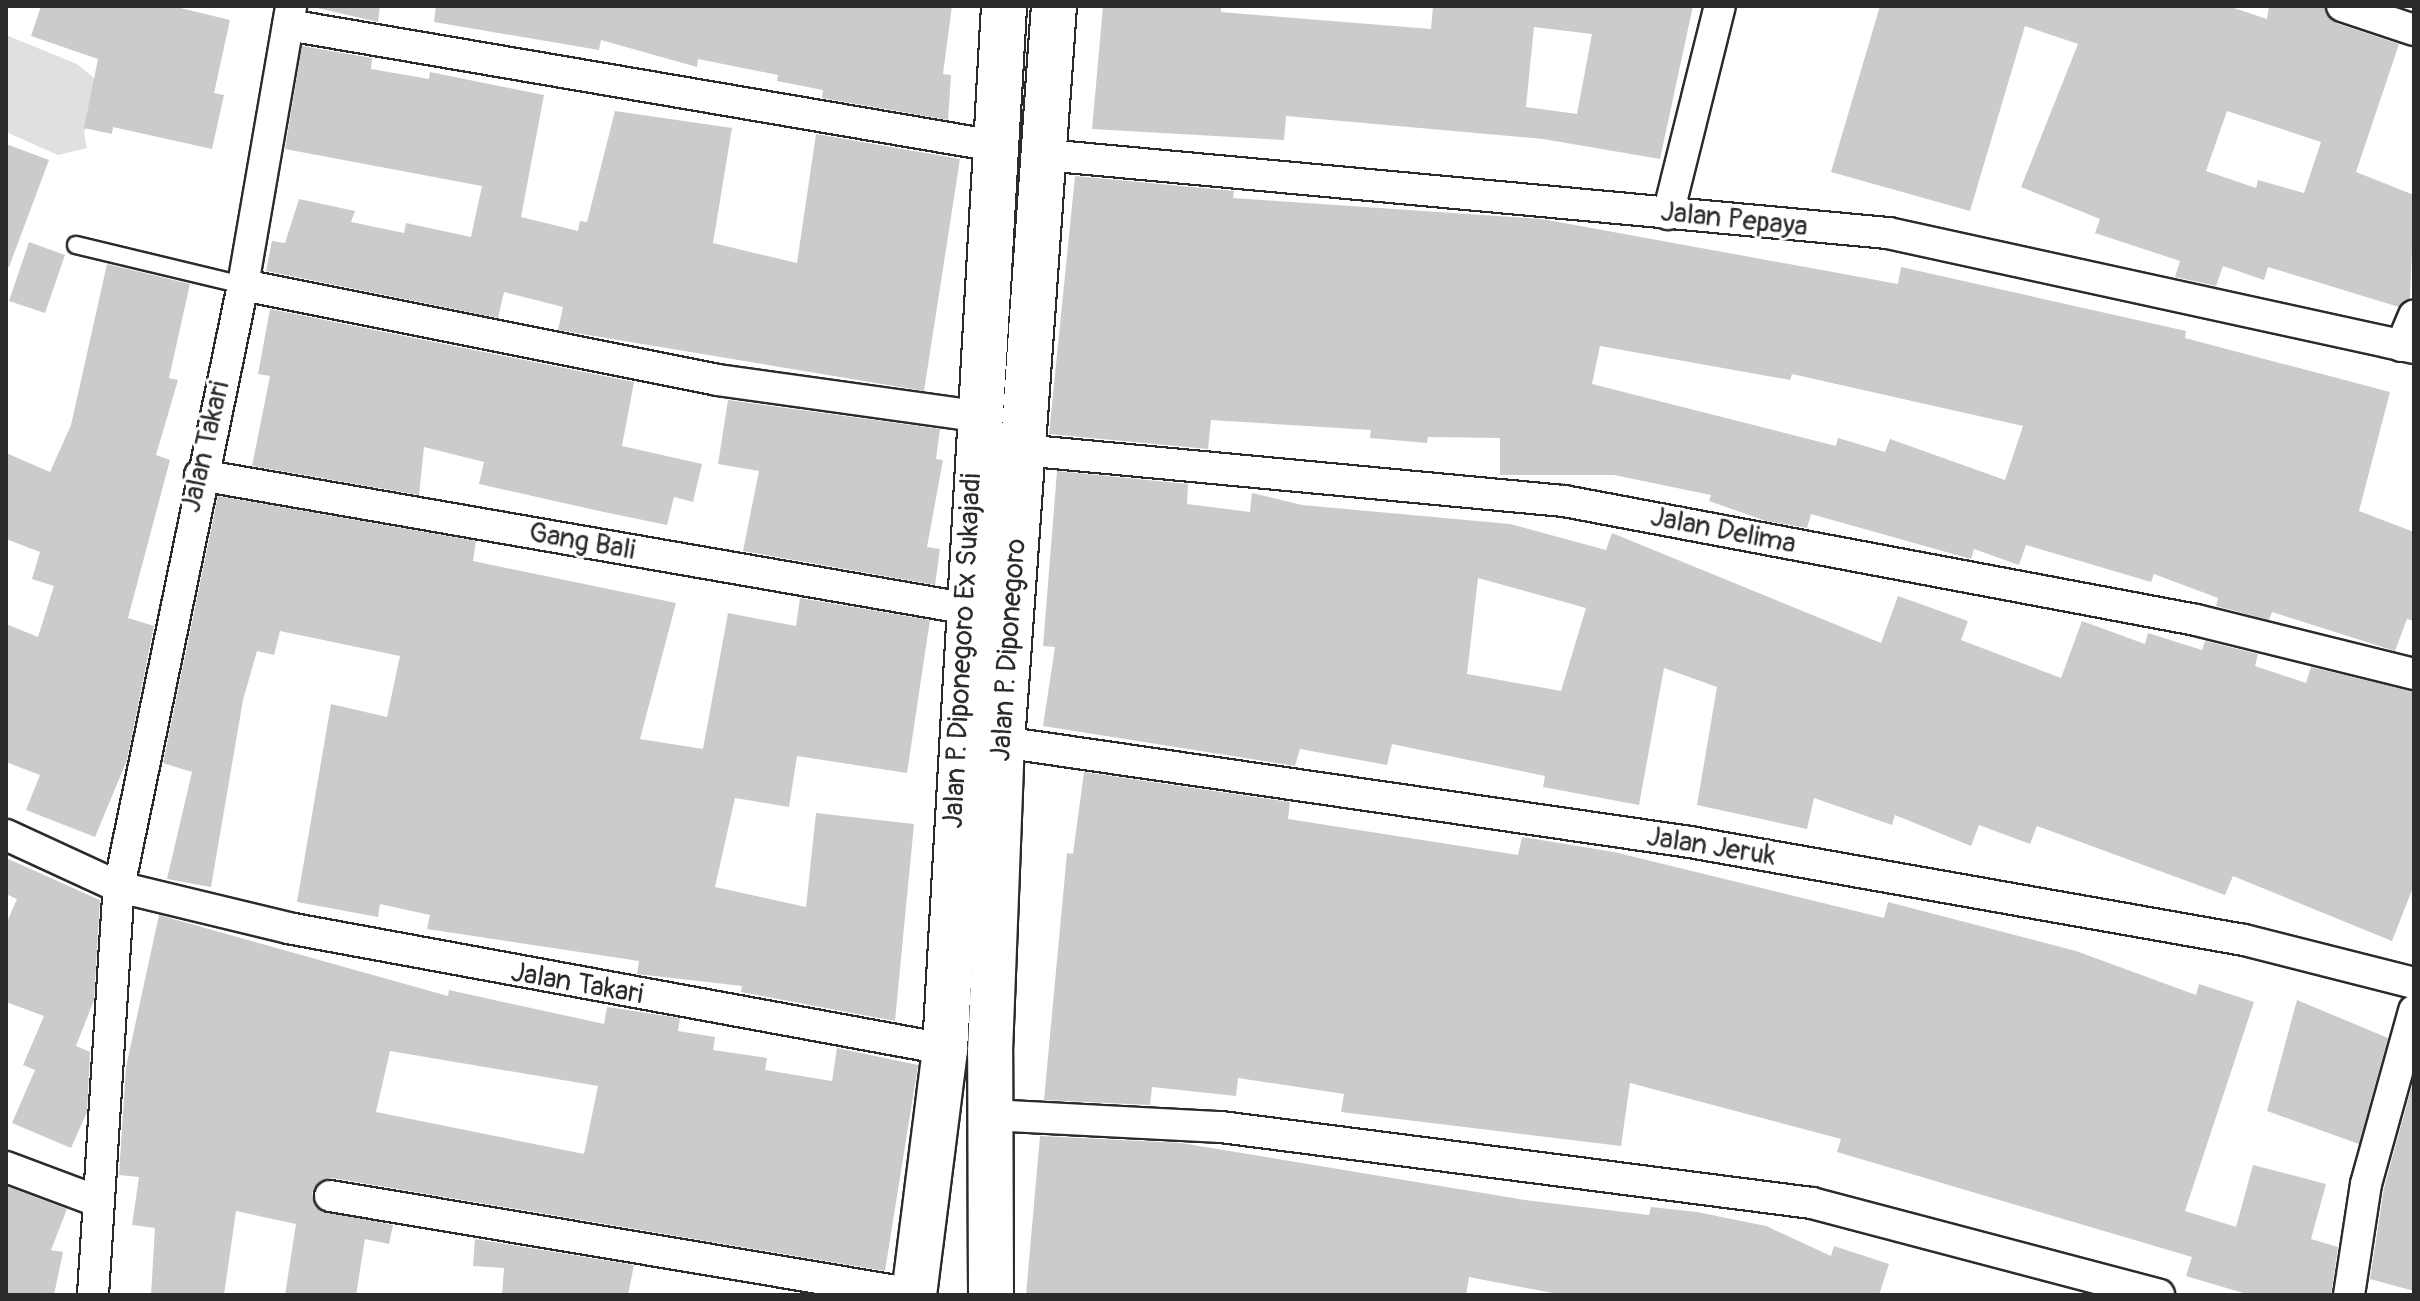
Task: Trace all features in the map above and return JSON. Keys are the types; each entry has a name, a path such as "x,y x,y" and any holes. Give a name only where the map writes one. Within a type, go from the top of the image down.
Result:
{"main road":[{"name":"Jalan P. Diponegoro Ex Sukajadi","path":"914,1294 945,1049 964,608 1004,6"},
{"name":"Jalan P. Diponegoro","path":"991,1295 990,1115 1002,742 1054,6"}],"street":[{"path":"1668,214 1720,6"},
{"path":"2342,6 2414,30"},
{"path":"289,16 995,146"},
{"name":"Jalan Takari","path":"93,1295 119,887 200,475 243,285 289,16"},
{"name":"Jalan Pepaya","path":"1045,155 1888,233 2407,347"},
{"path":"243,285 717,380 975,416"},
{"path":"2407,347 2414,316"},
{"name":"Jalan Delima","path":"1022,450 1564,501 2196,620 2414,674"},
{"name":"Gang Bali","path":"200,475 964,608"},
{"name":"Jalan Jeruk","path":"1002,742 1690,842 2244,940 2414,983"},
{"name":"Jalan Takari","path":"6,835 119,887 554,981 945,1049"},
{"path":"2349,1295 2366,1184 2414,1011"},
{"path":"990,1115 1221,1127 1812,1203 2159,1295"},
{"path":"6,1167 97,1201"},
{"path":"330,1196 914,1294"}],"lane":[{"path":"76,245 243,285"}],"shaded area":[{"path":"6,35 77,64 100,83 98,108 84,132 87,148 58,155 6,132"}],"building":[{"path":"41,6 172,6 230,20 214,93 224,95 212,149 113,127 112,134 84,128 98,59 31,36"},
{"path":"309,6 380,6 378,22"},
{"path":"436,6 952,6 943,74 951,75 948,120 822,98 823,90 777,81 778,75 698,59 697,67 601,40 599,50 434,22"},
{"path":"1103,6 1221,6 1221,12 1431,29 1433,6 1693,6 1660,159 1543,139 1286,116 1284,140 1092,129","holes":["1534,27 1592,34 1577,114 1526,107"]},
{"path":"1880,6 2228,6 2267,19 2269,6 2324,6 2336,23 2399,44 2356,172 2414,195 2410,299 2399,307 2268,267 2264,280 2223,266 2216,286 2175,277 2180,261 2095,233 2100,219 2021,187 2078,44 2025,26 1970,211 1831,172","holes":["2227,111 2321,142 2304,193 2258,180 2256,188 2206,171"]},
{"path":"302,46 372,58 371,69 429,79 430,72 544,95 521,217 578,231 580,221 587,222 615,111 732,128 713,243 797,263 816,134 960,159 924,391 558,330 563,307 504,292 498,318 266,271 272,241 285,243 299,199 355,211 351,222 404,233 406,223 471,237 482,186 285,149"},
{"path":"6,144 49,160 9,267 6,267"},
{"path":"1075,176 1234,191 1233,198 1542,219 1898,284 1901,267 2186,331 2185,338 2390,392 2359,511 2414,532 2414,621 2407,619 2395,651 2272,612 2269,620 2216,606 2218,598 2154,574 2151,582 2026,545 2019,565 1974,549 1971,559 1811,514 1807,528 1766,521 1709,501 1711,495 1614,475 1500,475 1500,438 1428,437 1427,443 1370,438 1371,430 1211,420 1208,449 1049,434","holes":["1600,346 1790,380 1792,374 2023,426 2005,480 1890,439 1885,452 1838,438 1836,446 1592,384"]},
{"path":"29,242 65,255 45,313 9,301"},
{"path":"107,264 190,284 169,378 178,380 156,455 170,460 128,618 154,626 127,760 95,837 26,810 40,775 6,762 6,624 38,637 54,586 32,579 40,552 6,539 6,453 50,472 71,425"},
{"path":"270,309 634,382 622,446 702,464 693,502 674,497 667,525 479,484 484,462 424,447 419,495 252,466 270,376 258,374"},
{"path":"728,400 940,429 936,459 943,460 927,547 940,549 935,585 743,551 759,471 718,464"},
{"path":"1057,471 1188,484 1187,504 1250,512 1252,493 1302,505 1510,524 1606,550 1612,533 1881,643 1898,596 1968,621 1961,640 2061,678 2082,621 2145,644 2148,633 2202,650 2205,641 2258,654 2255,666 2306,683 2311,667 2414,692 2414,885 2392,941 2233,876 2225,895 2037,826 2030,844 1979,825 1971,846 1895,815 1892,825 1814,798 1807,829 1697,805 1717,687 1664,668 1639,805 1543,787 1545,776 1392,744 1387,765 1300,749 1295,766 1043,726 1055,647 1043,646","holes":["1478,578 1586,608 1561,691 1467,674"]},
{"path":"218,496 476,541 473,561 676,603 640,739 703,749 728,613 796,626 800,598 930,620 907,773 797,756 789,807 735,798 715,887 806,907 816,813 914,824 895,1021 741,992 742,986 637,974 639,961 427,929 430,915 380,904 378,917 297,902 331,704 387,717 400,656 280,631 274,655 257,651 243,700 211,887 167,879 192,772 163,763"},
{"path":"1084,772 1290,802 1288,819 1518,855 1522,837 1614,852 1884,918 1888,902 2076,951 2196,995 2199,984 2254,1002 2185,1211 2236,1227 2253,1165 2326,1184 2311,1239 2338,1247 2331,1295 2250,1295 2186,1276 2192,1257 1837,1152 1841,1139 1630,1083 1621,1146 1341,1112 1344,1094 1238,1078 1236,1096 1152,1087 1150,1105 1044,1100 1067,853 1073,854"},
{"path":"6,858 100,900 94,1000 76,1046 90,1052 87,1112 71,1148 12,1123 35,1070 23,1065 44,1016 6,1002 6,924 17,899 6,894"},
{"path":"159,915 448,996 449,990 604,1024 607,1007 680,1018 678,1031 715,1037 713,1050 767,1058 765,1070 832,1081 837,1048 918,1065 885,1271 332,1178 312,1192 319,1210 393,1225 389,1244 365,1239 356,1295 285,1295 296,1224 236,1211 224,1295 151,1295 155,1228 132,1225 139,1177 119,1175 126,1067","holes":["390,1051 598,1086 584,1154 376,1112"]},
{"path":"2297,1000 2388,1038 2359,1144 2267,1111"},
{"path":"2414,1078 2414,1291 2370,1279 2384,1188"},
{"path":"1040,1136 1181,1143 1525,1200 1649,1215 1651,1207 1697,1212 1766,1226 1831,1256 1834,1246 1889,1264 1879,1295 1563,1295 1469,1277 1466,1295 1026,1295"},
{"path":"6,1186 67,1209 51,1250 63,1252 54,1295 6,1295"},
{"path":"475,1239 634,1265 628,1295 502,1295 504,1268 473,1266"}]}
